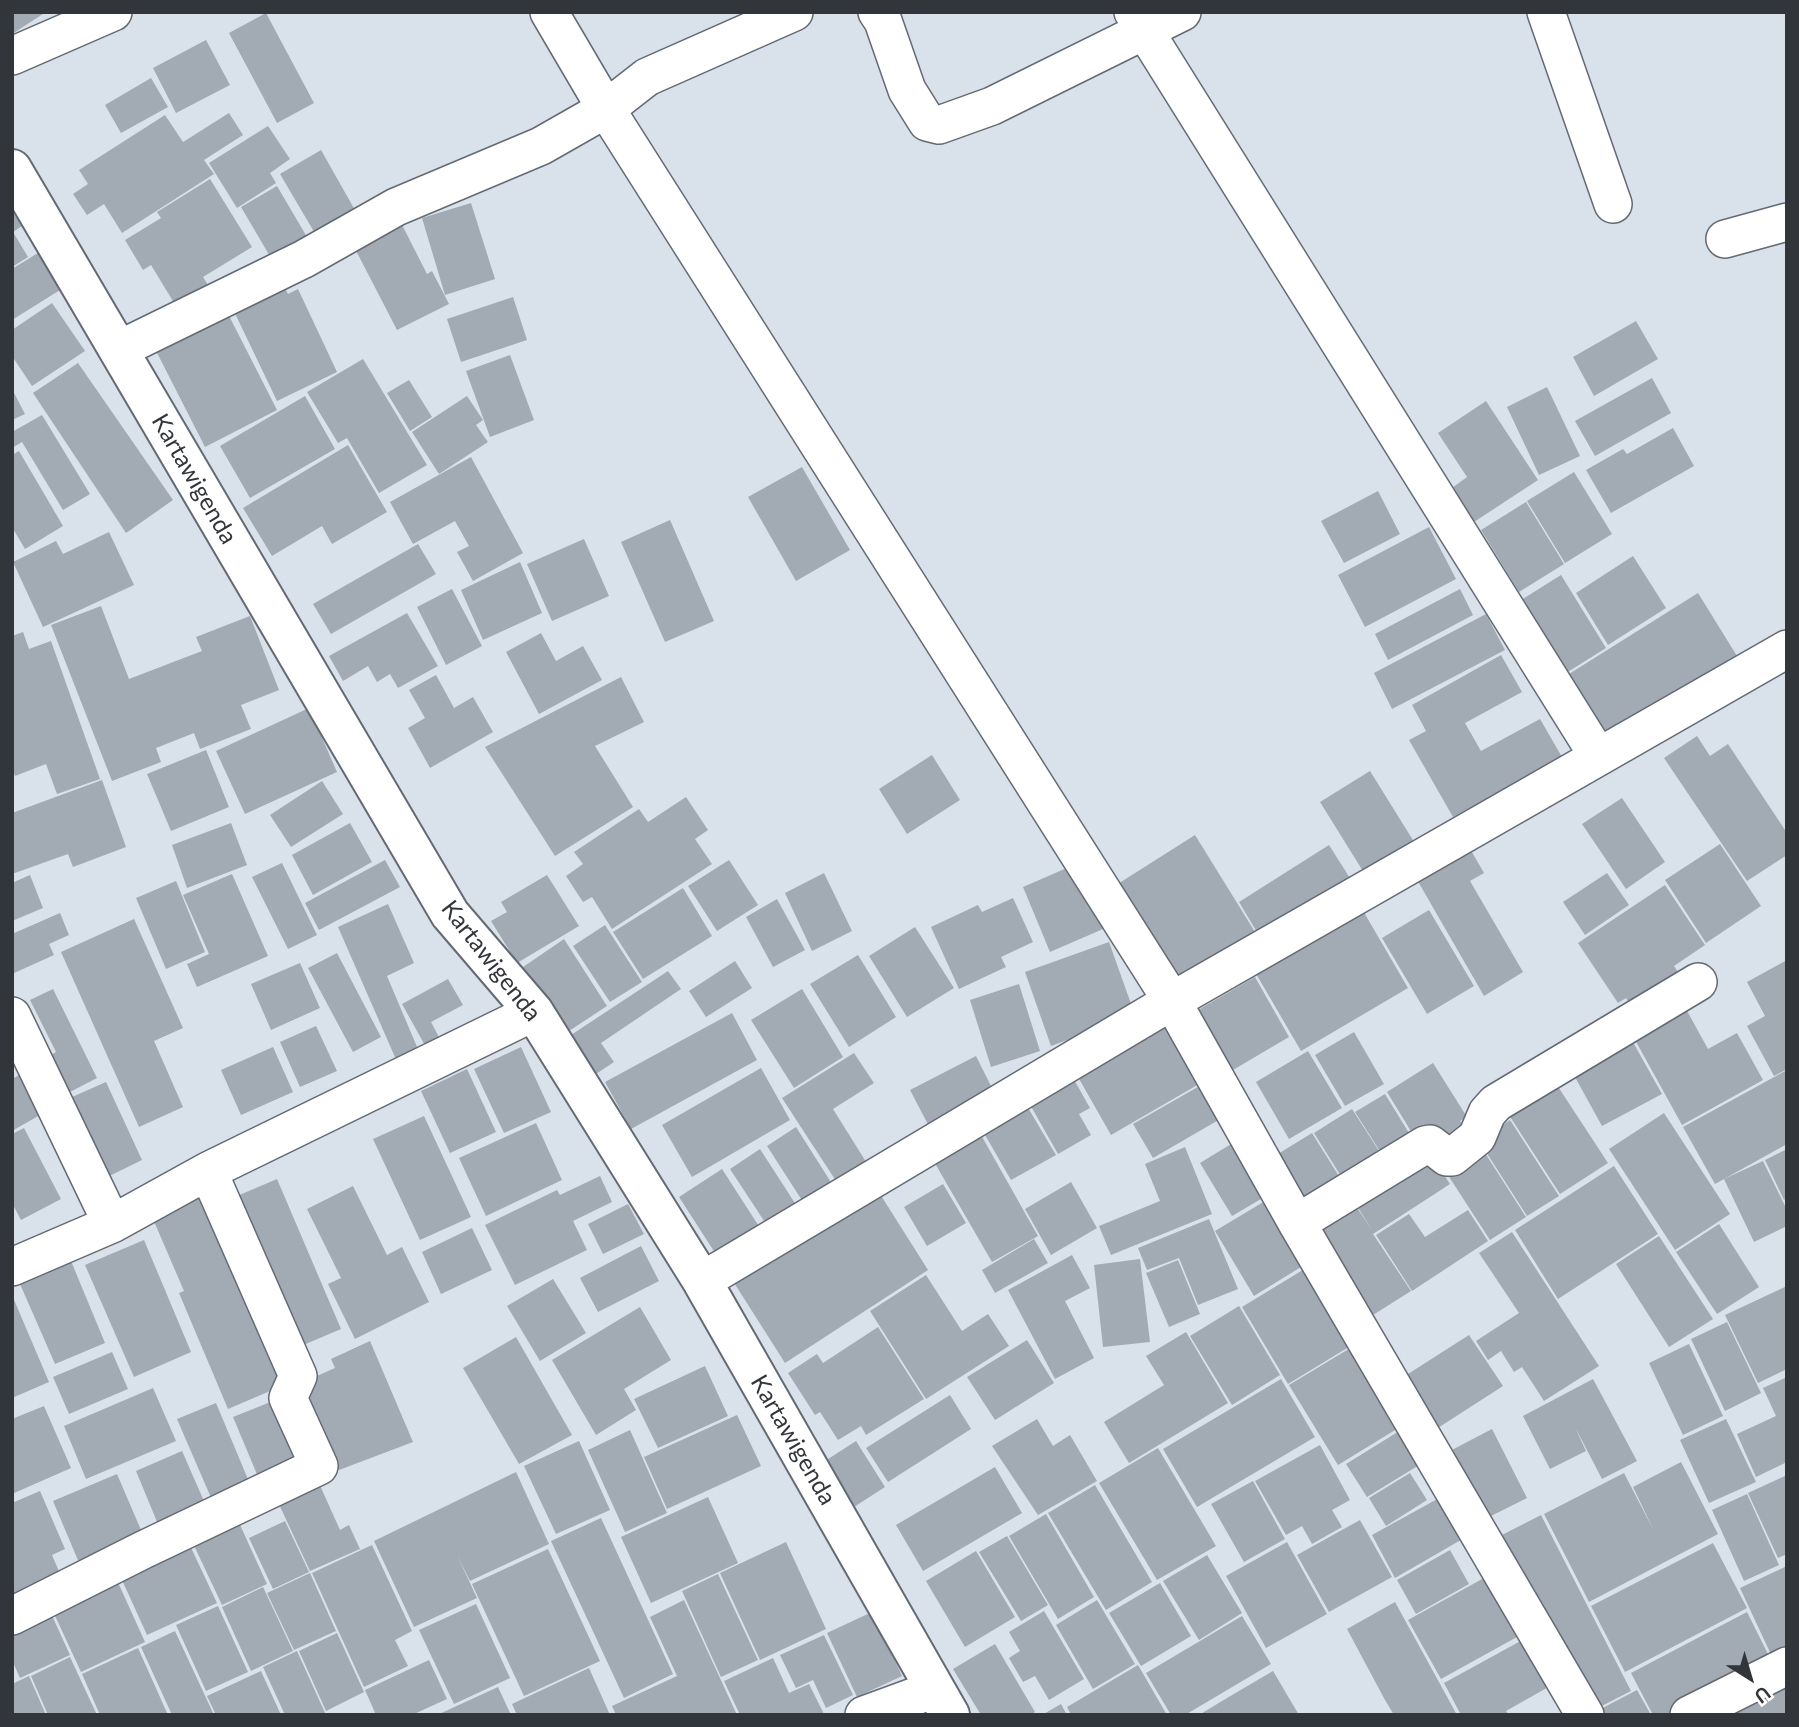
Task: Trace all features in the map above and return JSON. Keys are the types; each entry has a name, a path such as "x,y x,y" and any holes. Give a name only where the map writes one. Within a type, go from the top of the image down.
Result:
{"street":[{"path":"12,56 113,12"},
{"path":"549,12 606,109 1172,1001 1297,1223 1585,1715"},
{"path":"118,350 304,259 396,206 541,146 606,109 647,77 794,12"},
{"path":"877,12 883,21 907,90 927,122 939,125 992,106 1138,22 1182,12"},
{"path":"1546,12 1613,204"},
{"path":"1138,22 1598,756"},
{"name":"Kartawigenda","path":"12,169 450,914 534,1012 702,1280 942,1702"},
{"path":"1726,239 1787,222"},
{"path":"702,1280 1172,1001 1784,650"},
{"path":"1297,1223 1425,1145 1430,1144 1447,1157 1452,1157 1477,1137 1487,1113 1496,1103 1698,982"},
{"path":"12,1268 113,1224 208,1171 534,1012"},
{"path":"12,1016 113,1224"},
{"path":"12,1616 319,1466 288,1398 298,1376 208,1171"},
{"path":"1689,1715 1787,1667"},
{"path":"864,1715 942,1702"}],"building":[{"path":"12,12 46,12 12,34"},
{"path":"266,13 314,103 277,123 229,33"},
{"path":"206,40 230,85 176,113 153,68"},
{"path":"151,78 168,107 121,133 105,105"},
{"path":"229,113 243,135 204,160 214,174 122,233 104,204 87,215 73,194 88,184 79,170 165,115 183,142"},
{"path":"268,126 290,159 270,173 276,183 237,208 209,163"},
{"path":"321,150 360,219 320,242 280,174"},
{"path":"210,179 252,247 203,277 215,296 182,316 151,265 143,270 125,240 161,218 157,212"},
{"path":"277,186 314,249 278,270 241,207"},
{"path":"471,203 495,279 445,295 422,218"},
{"path":"12,211 22,226 13,232 28,257 12,267"},
{"path":"397,215 427,274 432,271 449,304 397,330 350,239"},
{"path":"46,248 68,285 12,320 12,269"},
{"path":"280,279 288,294 298,289 337,372 277,401 230,303"},
{"path":"513,297 527,340 461,362 447,319"},
{"path":"52,303 85,351 32,386 12,356 12,330"},
{"path":"223,304 277,410 205,447 151,341"},
{"path":"1636,321 1658,359 1594,396 1573,357"},
{"path":"510,355 534,420 490,437 466,371"},
{"path":"363,359 427,465 379,493 347,438 338,443 307,392"},
{"path":"78,363 173,500 126,533 33,393"},
{"path":"1652,378 1671,413 1595,456 1575,421"},
{"path":"409,380 432,417 410,431 387,393"},
{"path":"1547,387 1580,456 1539,475 1507,407"},
{"path":"12,389 25,414 12,420"},
{"path":"305,396 335,449 250,498 220,446"},
{"path":"467,396 483,420 476,425 488,442 439,474 412,432"},
{"path":"1486,401 1538,480 1474,522 1452,488 1467,477 1438,433"},
{"path":"42,415 90,494 63,510 22,442 12,448 12,432"},
{"path":"1673,428 1694,466 1611,513 1586,470 1623,449 1627,454"},
{"path":"348,445 387,512 332,544 322,526 272,556 243,508"},
{"path":"19,451 63,526 25,549 12,527 12,455"},
{"path":"471,457 523,553 473,581 457,552 469,546 455,521 413,544 390,502"},
{"path":"802,467 850,550 796,581 748,497"},
{"path":"1574,472 1612,534 1565,563 1527,501"},
{"path":"1378,491 1400,534 1344,563 1321,521"},
{"path":"1526,502 1564,564 1519,592 1481,530"},
{"path":"670,520 714,621 665,642 621,542"},
{"path":"1429,527 1456,579 1365,627 1338,575"},
{"path":"109,532 134,585 43,627 13,562 56,541 63,554"},
{"path":"584,539 609,596 552,621 527,564"},
{"path":"418,544 436,574 331,634 313,604"},
{"path":"1633,556 1666,608 1608,645 1576,593"},
{"path":"520,562 542,613 483,640 461,590"},
{"path":"1561,575 1606,648 1563,675 1518,602"},
{"path":"452,589 482,646 446,665 417,607"},
{"path":"1460,589 1473,615 1388,660 1375,634"},
{"path":"1698,593 1737,656 1601,742 1561,679"},
{"path":"101,606 129,679 202,651 196,637 250,616 279,690 241,705 251,729 200,749 194,733 156,748 161,762 112,781 51,625"},
{"path":"407,613 438,666 398,688 390,674 377,682 368,666 343,681 329,656"},
{"path":"1486,614 1505,650 1392,709 1374,673"},
{"path":"23,632 29,649 51,641 100,779 57,794 46,764 15,776 12,768 12,636"},
{"path":"541,633 556,661 583,646 602,680 539,714 506,652"},
{"path":"1501,655 1522,692 1465,723 1481,751 1540,719 1562,757 1453,817 1409,740 1426,731 1412,705"},
{"path":"436,675 454,708 473,697 493,732 430,768 408,728 425,718 409,690"},
{"path":"621,677 644,722 595,746 633,807 555,856 485,747"},
{"path":"309,708 337,772 245,814 216,751"},
{"path":"1697,736 1710,756 1728,744 1787,833 1787,855 1747,881 1664,758"},
{"path":"206,750 229,807 171,831 147,774"},
{"path":"932,755 960,800 907,834 879,789"},
{"path":"1370,771 1421,853 1371,884 1320,802"},
{"path":"102,780 126,847 73,867 68,854 12,874 12,813"},
{"path":"322,781 343,814 291,847 270,815"},
{"path":"686,797 708,830 695,839 712,864 612,929 592,897 583,902 566,876 583,864 574,852 639,809 648,822"},
{"path":"1622,798 1665,862 1626,889 1582,824"},
{"path":"231,823 247,865 187,888 172,845"},
{"path":"350,823 372,862 313,895 292,855"},
{"path":"1195,835 1260,940 1178,992 1113,887"},
{"path":"1720,844 1761,906 1706,943 1665,880"},
{"path":"1329,845 1353,883 1261,939 1239,902"},
{"path":"1469,847 1484,873 1470,881 1523,972 1484,996 1416,878"},
{"path":"385,860 400,887 319,930 305,903"},
{"path":"729,860 758,905 717,931 688,886"},
{"path":"282,863 317,935 288,949 252,877"},
{"path":"1076,864 1103,929 1050,952 1023,887"},
{"path":"824,873 852,931 812,951 785,893"},
{"path":"1607,873 1629,905 1585,935 1563,902"},
{"path":"232,874 268,956 197,987 187,964 209,954 183,895"},
{"path":"30,875 43,908 12,921 12,883"},
{"path":"547,875 579,926 517,963 491,921 507,912 501,902"},
{"path":"176,881 205,952 166,969 136,898"},
{"path":"1665,885 1705,945 1674,966 1680,975 1632,1008 1626,998 1618,1003 1578,943"},
{"path":"683,888 712,936 643,979 613,932"},
{"path":"1013,898 1033,942 1001,957 1006,967 959,989 931,927 978,905 982,912"},
{"path":"777,899 805,950 773,967 746,917"},
{"path":"388,904 414,963 387,976 420,1054 398,1064 338,927"},
{"path":"1362,909 1408,988 1301,1051 1255,972"},
{"path":"1429,910 1474,986 1427,1014 1382,938"},
{"path":"60,913 69,935 49,944 54,955 12,974 12,934"},
{"path":"134,919 183,1028 154,1041 183,1107 139,1127 61,952"},
{"path":"605,925 642,982 610,1002 573,946"},
{"path":"915,927 954,988 907,1017 869,956"},
{"path":"564,939 607,1006 566,1033 523,967"},
{"path":"1109,942 1135,1015 1051,1046 1025,972"},
{"path":"337,953 381,1037 353,1052 308,968"},
{"path":"858,955 896,1017 849,1047 810,984"},
{"path":"1787,960 1787,1069 1774,1076 1747,1026 1765,1016 1747,982"},
{"path":"735,961 752,988 706,1017 689,991"},
{"path":"300,963 320,1008 271,1030 251,984"},
{"path":"668,971 681,989 601,1043 614,1062 584,1082 572,1065 585,1056 571,1035"},
{"path":"1255,977 1289,1037 1221,1077 1186,1017"},
{"path":"448,979 463,1005 431,1022 441,1041 427,1049 402,1004"},
{"path":"1019,984 1040,1051 991,1067 970,1000"},
{"path":"53,989 97,1078 68,1093 49,1056 56,1052 30,1000"},
{"path":"802,989 843,1057 794,1088 751,1020"},
{"path":"1686,1009 1708,1049 1737,1033 1763,1080 1682,1125 1634,1038"},
{"path":"732,1013 757,1060 631,1129 605,1082"},
{"path":"1169,1015 1206,1080 1111,1135 1074,1070"},
{"path":"316,1026 337,1071 300,1087 280,1042"},
{"path":"1354,1032 1384,1084 1345,1106 1315,1055"},
{"path":"1629,1035 1662,1094 1602,1126 1570,1068"},
{"path":"273,1047 293,1092 241,1115 221,1070"},
{"path":"521,1047 551,1112 504,1133 474,1069"},
{"path":"1308,1051 1342,1108 1289,1139 1256,1082"},
{"path":"854,1053 874,1083 833,1109 868,1165 838,1184 782,1098"},
{"path":"976,1056 997,1098 932,1132 910,1090"},
{"path":"1433,1063 1467,1117 1460,1121 1471,1137 1420,1146 1387,1092"},
{"path":"761,1068 790,1120 692,1177 662,1125"},
{"path":"467,1069 496,1132 450,1153 421,1091"},
{"path":"1068,1069 1090,1108 1079,1114 1091,1135 1058,1154 1024,1094"},
{"path":"1787,1070 1787,1144 1715,1184 1683,1127"},
{"path":"25,1072 47,1111 12,1131 12,1079"},
{"path":"1553,1079 1608,1163 1560,1194 1505,1109"},
{"path":"106,1082 142,1160 99,1181 63,1101"},
{"path":"1203,1084 1222,1118 1153,1158 1133,1124"},
{"path":"1385,1094 1417,1146 1388,1164 1355,1112"},
{"path":"1021,1096 1056,1155 1011,1180 977,1121"},
{"path":"1352,1109 1388,1165 1349,1189 1314,1133"},
{"path":"1664,1113 1730,1214 1675,1250 1609,1149"},
{"path":"424,1116 471,1217 420,1240 373,1139"},
{"path":"1510,1120 1559,1196 1527,1216 1479,1141"},
{"path":"536,1123 562,1180 486,1216 459,1158"},
{"path":"976,1126 1038,1236 992,1262 929,1153"},
{"path":"796,1127 834,1187 805,1205 767,1146"},
{"path":"24,1128 61,1199 21,1220 12,1203 12,1134"},
{"path":"1312,1133 1347,1189 1308,1213 1273,1157"},
{"path":"1241,1138 1273,1192 1232,1216 1200,1163"},
{"path":"1478,1142 1526,1217 1490,1240 1442,1166"},
{"path":"1425,1146 1450,1184 1373,1234 1411,1291 1373,1315 1312,1220 1349,1196 1372,1230 1350,1195"},
{"path":"1185,1147 1212,1214 1111,1255 1099,1226 1160,1201 1145,1164"},
{"path":"760,1149 800,1211 770,1230 730,1169"},
{"path":"1787,1149 1787,1198 1784,1200 1765,1160"},
{"path":"1763,1161 1787,1210 1787,1226 1754,1242 1724,1179"},
{"path":"1614,1166 1658,1234 1558,1299 1515,1230"},
{"path":"722,1169 762,1231 719,1259 679,1197"},
{"path":"600,1176 612,1202 573,1221 587,1250 515,1285 485,1225 557,1190 560,1195"},
{"path":"277,1179 341,1329 294,1349 230,1199"},
{"path":"1071,1182 1097,1228 1051,1255 1025,1209"},
{"path":"943,1184 966,1223 927,1246 904,1207"},
{"path":"353,1186 387,1255 402,1247 429,1302 355,1339 328,1284 341,1278 307,1209"},
{"path":"875,1186 928,1270 785,1363 731,1278"},
{"path":"203,1189 291,1382 228,1409 179,1293 184,1291 150,1212"},
{"path":"1270,1198 1309,1262 1254,1296 1215,1231"},
{"path":"628,1204 644,1234 603,1254 588,1224"},
{"path":"1468,1210 1488,1241 1412,1291 1376,1235 1409,1214 1425,1237"},
{"path":"1209,1219 1238,1289 1198,1305 1179,1258 1147,1270 1138,1248"},
{"path":"1719,1224 1759,1287 1717,1314 1676,1252"},
{"path":"472,1228 492,1270 441,1294 422,1252"},
{"path":"1512,1232 1599,1366 1544,1401 1522,1367 1514,1372 1501,1351 1488,1360 1476,1341 1519,1313 1479,1253"},
{"path":"1659,1236 1713,1319 1669,1347 1616,1264"},
{"path":"1034,1239 1048,1263 995,1293 982,1270"},
{"path":"144,1240 191,1352 134,1377 85,1265"},
{"path":"641,1246 659,1281 598,1312 580,1278"},
{"path":"1072,1255 1090,1288 1065,1301 1094,1358 1055,1379 1008,1290"},
{"path":"1140,1259 1150,1342 1103,1347 1094,1265"},
{"path":"1178,1260 1200,1314 1169,1327 1146,1273"},
{"path":"71,1261 105,1343 55,1364 20,1284"},
{"path":"1311,1265 1357,1342 1288,1384 1242,1307"},
{"path":"926,1275 962,1331 988,1314 1009,1346 926,1399 870,1311"},
{"path":"553,1279 586,1333 540,1361 507,1306"},
{"path":"1787,1286 1787,1369 1758,1383 1725,1315"},
{"path":"12,1295 49,1382 12,1398"},
{"path":"1239,1306 1280,1375 1232,1405 1190,1336"},
{"path":"640,1307 671,1360 624,1389 636,1410 596,1435 552,1360"},
{"path":"1727,1322 1761,1393 1725,1411 1691,1339"},
{"path":"878,1327 924,1399 866,1435 861,1426 838,1440 820,1412 815,1415 788,1373 817,1354 823,1363"},
{"path":"1186,1332 1228,1403 1129,1463 1104,1422 1164,1385 1146,1356"},
{"path":"1469,1335 1503,1386 1430,1433 1397,1381"},
{"path":"516,1337 572,1435 519,1464 463,1368"},
{"path":"1027,1340 1054,1383 995,1420 967,1377"},
{"path":"370,1341 413,1442 339,1470 301,1383 335,1368 331,1359"},
{"path":"1357,1344 1405,1424 1338,1465 1289,1385"},
{"path":"1689,1344 1723,1416 1683,1435 1649,1363"},
{"path":"112,1352 128,1389 69,1414 53,1377"},
{"path":"705,1366 728,1416 658,1448 634,1399"},
{"path":"1787,1377 1787,1462 1756,1477 1737,1434 1776,1416 1763,1388"},
{"path":"1281,1379 1315,1437 1197,1507 1163,1449"},
{"path":"1593,1379 1637,1461 1602,1479 1575,1427 1586,1451 1550,1469 1523,1416"},
{"path":"153,1388 176,1441 86,1479 64,1426"},
{"path":"950,1395 971,1429 888,1482 866,1448"},
{"path":"283,1397 310,1462 261,1484 233,1417"},
{"path":"216,1403 250,1484 212,1500 177,1419"},
{"path":"44,1406 71,1468 12,1494 12,1419"},
{"path":"737,1415 761,1466 667,1509 644,1457"},
{"path":"1037,1419 1053,1446 1070,1435 1097,1481 1038,1515 992,1446"},
{"path":"1726,1419 1756,1482 1709,1503 1680,1440"},
{"path":"1409,1425 1429,1459 1367,1497 1346,1464"},
{"path":"1492,1429 1527,1498 1481,1521 1446,1453"},
{"path":"630,1430 667,1513 625,1532 588,1450"},
{"path":"579,1441 610,1510 556,1534 524,1466"},
{"path":"856,1441 885,1487 854,1507 825,1461"},
{"path":"1320,1445 1350,1500 1332,1510 1342,1527 1312,1544 1302,1526 1286,1535 1255,1481"},
{"path":"1158,1448 1216,1546 1157,1580 1099,1483"},
{"path":"182,1451 207,1508 160,1529 136,1471"},
{"path":"1681,1462 1718,1534 1589,1602 1544,1514 1624,1473 1654,1531 1633,1487"},
{"path":"995,1467 1022,1513 923,1571 896,1525"},
{"path":"516,1472 549,1544 470,1581 457,1555 477,1598 414,1627 374,1541"},
{"path":"1410,1473 1427,1500 1386,1526 1369,1498"},
{"path":"117,1474 144,1537 80,1565 53,1501"},
{"path":"1787,1475 1787,1554 1778,1558 1748,1493"},
{"path":"318,1481 340,1530 349,1525 360,1549 310,1571 277,1500"},
{"path":"1253,1481 1285,1539 1244,1562 1211,1504"},
{"path":"1095,1485 1152,1582 1106,1610 1048,1513"},
{"path":"40,1491 65,1549 52,1555 64,1583 12,1605 12,1503"},
{"path":"1450,1492 1473,1533 1395,1578 1372,1535"},
{"path":"1747,1494 1779,1565 1744,1581 1712,1510"},
{"path":"708,1497 738,1563 651,1603 621,1537"},
{"path":"235,1514 267,1584 222,1605 189,1535"},
{"path":"1046,1514 1094,1597 1058,1619 1009,1536"},
{"path":"1541,1515 1631,1691 1592,1711 1500,1536"},
{"path":"601,1518 673,1674 624,1698 551,1541"},
{"path":"1360,1520 1392,1577 1329,1612 1297,1555"},
{"path":"285,1521 309,1572 273,1589 249,1538"},
{"path":"1007,1536 1048,1605 1021,1621 979,1552"},
{"path":"186,1537 217,1603 147,1635 117,1569"},
{"path":"786,1542 826,1629 760,1660 720,1573"},
{"path":"1287,1542 1327,1614 1266,1648 1226,1576"},
{"path":"1713,1543 1747,1608 1625,1672 1591,1606"},
{"path":"372,1545 412,1631 395,1640 408,1666 364,1687 312,1573"},
{"path":"548,1549 600,1661 524,1696 472,1584"},
{"path":"1450,1550 1469,1584 1416,1614 1397,1580"},
{"path":"976,1551 1015,1617 965,1647 926,1581"},
{"path":"1207,1555 1242,1613 1199,1640 1163,1581"},
{"path":"1787,1566 1787,1655 1774,1661 1740,1588"},
{"path":"310,1573 336,1631 294,1650 267,1593"},
{"path":"1493,1573 1526,1632 1441,1679 1408,1620"},
{"path":"718,1574 758,1660 721,1677 682,1591"},
{"path":"116,1578 145,1642 81,1672 51,1607"},
{"path":"1160,1583 1191,1636 1141,1666 1109,1613"},
{"path":"263,1587 293,1651 251,1671 222,1607"},
{"path":"684,1600 737,1715 616,1715 612,1706 677,1676 650,1617"},
{"path":"1097,1600 1135,1664 1093,1689 1056,1625"},
{"path":"1395,1602 1457,1715 1394,1715 1385,1700 1347,1629"},
{"path":"476,1604 510,1678 454,1704 419,1630"},
{"path":"218,1606 248,1672 206,1691 176,1625"},
{"path":"49,1609 70,1655 20,1678 12,1660 12,1626"},
{"path":"1044,1611 1084,1679 1049,1700 1035,1676 1023,1682 1009,1658 1020,1651 1009,1632"},
{"path":"872,1612 902,1676 857,1697 827,1633"},
{"path":"1747,1612 1774,1666 1681,1715 1653,1715 1631,1673"},
{"path":"1242,1616 1271,1664 1185,1715 1171,1715 1146,1673"},
{"path":"175,1631 214,1715 172,1715 141,1647"},
{"path":"337,1633 364,1692 326,1711 299,1651"},
{"path":"824,1635 853,1695 826,1708 813,1680 796,1688 780,1655"},
{"path":"1526,1638 1552,1685 1506,1711 1509,1715 1461,1715 1444,1683"},
{"path":"995,1644 1035,1712 1031,1715 981,1715 953,1669"},
{"path":"138,1648 168,1715 100,1715 82,1674"},
{"path":"297,1651 326,1715 285,1715 263,1667"},
{"path":"70,1657 97,1715 48,1715 31,1676"},
{"path":"773,1658 789,1693 809,1684 824,1714 740,1715 724,1681"},
{"path":"429,1660 447,1699 412,1715 376,1715 365,1690"},
{"path":"1138,1665 1167,1715 1071,1715 1067,1707"},
{"path":"589,1668 610,1715 517,1715 512,1704"},
{"path":"1787,1670 1787,1715 1739,1715 1730,1698"},
{"path":"261,1671 281,1715 216,1715 207,1696"},
{"path":"1273,1671 1299,1715 1199,1715 1227,1698"},
{"path":"29,1676 46,1715 12,1715 12,1684"},
{"path":"498,1687 511,1715 437,1715"},
{"path":"1637,1690 1651,1715 1594,1715 1593,1713"},
{"path":"1061,1704 1067,1715 1042,1715"}]}
